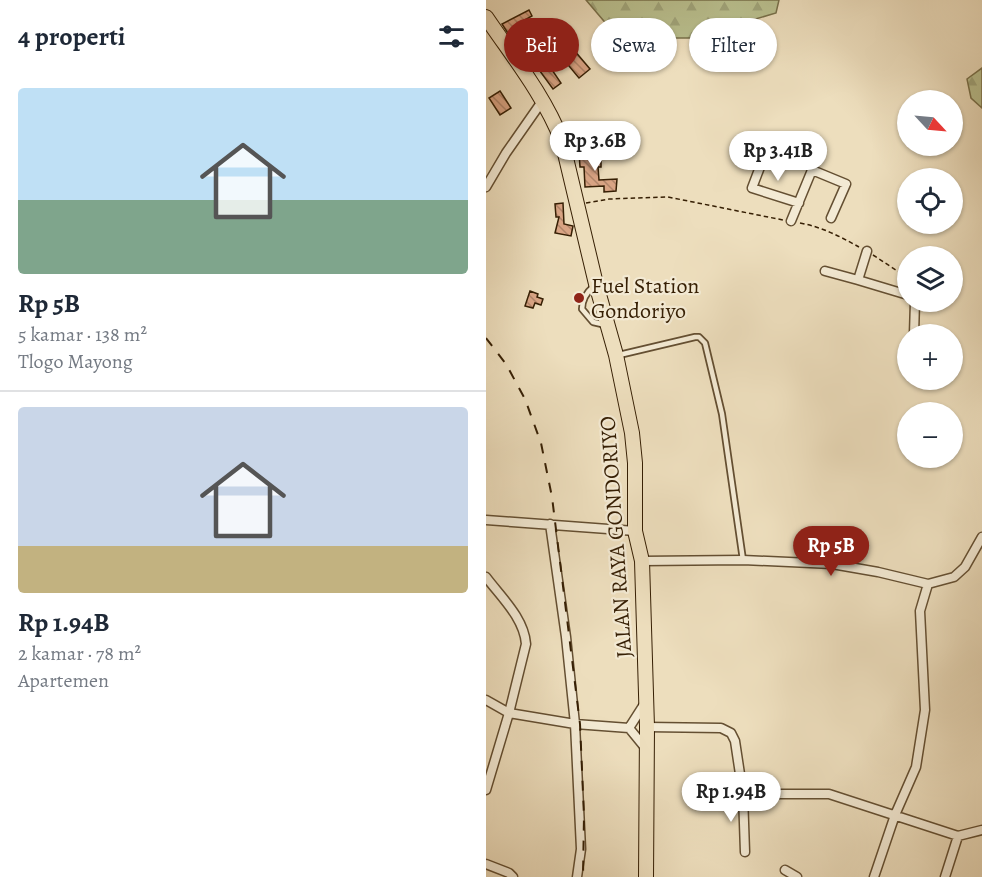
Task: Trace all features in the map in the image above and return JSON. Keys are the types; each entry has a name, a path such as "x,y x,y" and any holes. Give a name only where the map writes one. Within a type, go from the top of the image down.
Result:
{"highway":[{"name":"JALAN RAYA GONDORIYO","path":"486,16 543,100 562,141 596,284 616,355 632,433 635,463 635,531 642,561 647,727 646,877"}],"street":[{"path":"486,187 506,153 543,100"},
{"path":"763,159 752,188 799,203"},
{"path":"791,222 812,170 846,183 831,218"},
{"path":"858,280 867,251"},
{"path":"825,271 897,292"},
{"path":"486,520 635,531"},
{"path":"550,524 566,637 575,724 581,849 577,877"},
{"path":"642,561 743,560 832,564 928,584 954,577 965,567 982,537"},
{"path":"486,577 521,623 526,637 525,651 509,713 486,790"},
{"path":"874,877 895,815 916,767 925,710 920,611 928,584"},
{"path":"486,700 509,713 575,724 629,728 647,750"},
{"path":"629,728 646,700"},
{"path":"647,727 721,728 729,731 735,741 743,794 745,852"},
{"path":"743,794 829,794 958,836 982,830"},
{"path":"945,877 958,836"},
{"path":"486,864 509,873 513,877"},
{"path":"785,870 796,877"}],"lane":[{"path":"596,284 582,303 582,309 593,322 607,326"},
{"path":"616,355 695,337 699,337 705,343 722,414 743,560"}],"path":[{"path":"577,204 609,199 668,197 813,226 834,233 897,271"}],"green space":[{"path":"586,0 779,0 776,13 759,18 689,18 689,38 677,38 677,18 601,18"},
{"path":"982,68 982,108 971,98 967,79"}],"building":[{"path":"529,10 532,16 528,18 514,18"},
{"path":"579,56 590,69 579,78 574,72 579,72"},
{"path":"541,72 553,72 561,83 553,89"},
{"path":"500,91 511,108 500,115 489,98"},
{"path":"579,152 601,152 601,167 598,167 599,180 617,179 616,191 604,192 604,186 585,187 584,167 580,167"},
{"path":"563,203 564,224 573,226 571,236 555,233 559,217 556,217 555,204"},
{"path":"530,291 543,299 541,305 535,303 533,308 525,306"}],"railway":[{"path":"486,338 506,364 525,399 541,443 552,497 580,724 584,816 583,877"}],"place":[{"name":"Fuel Station Gondoriyo","path":"579,298"}]}
